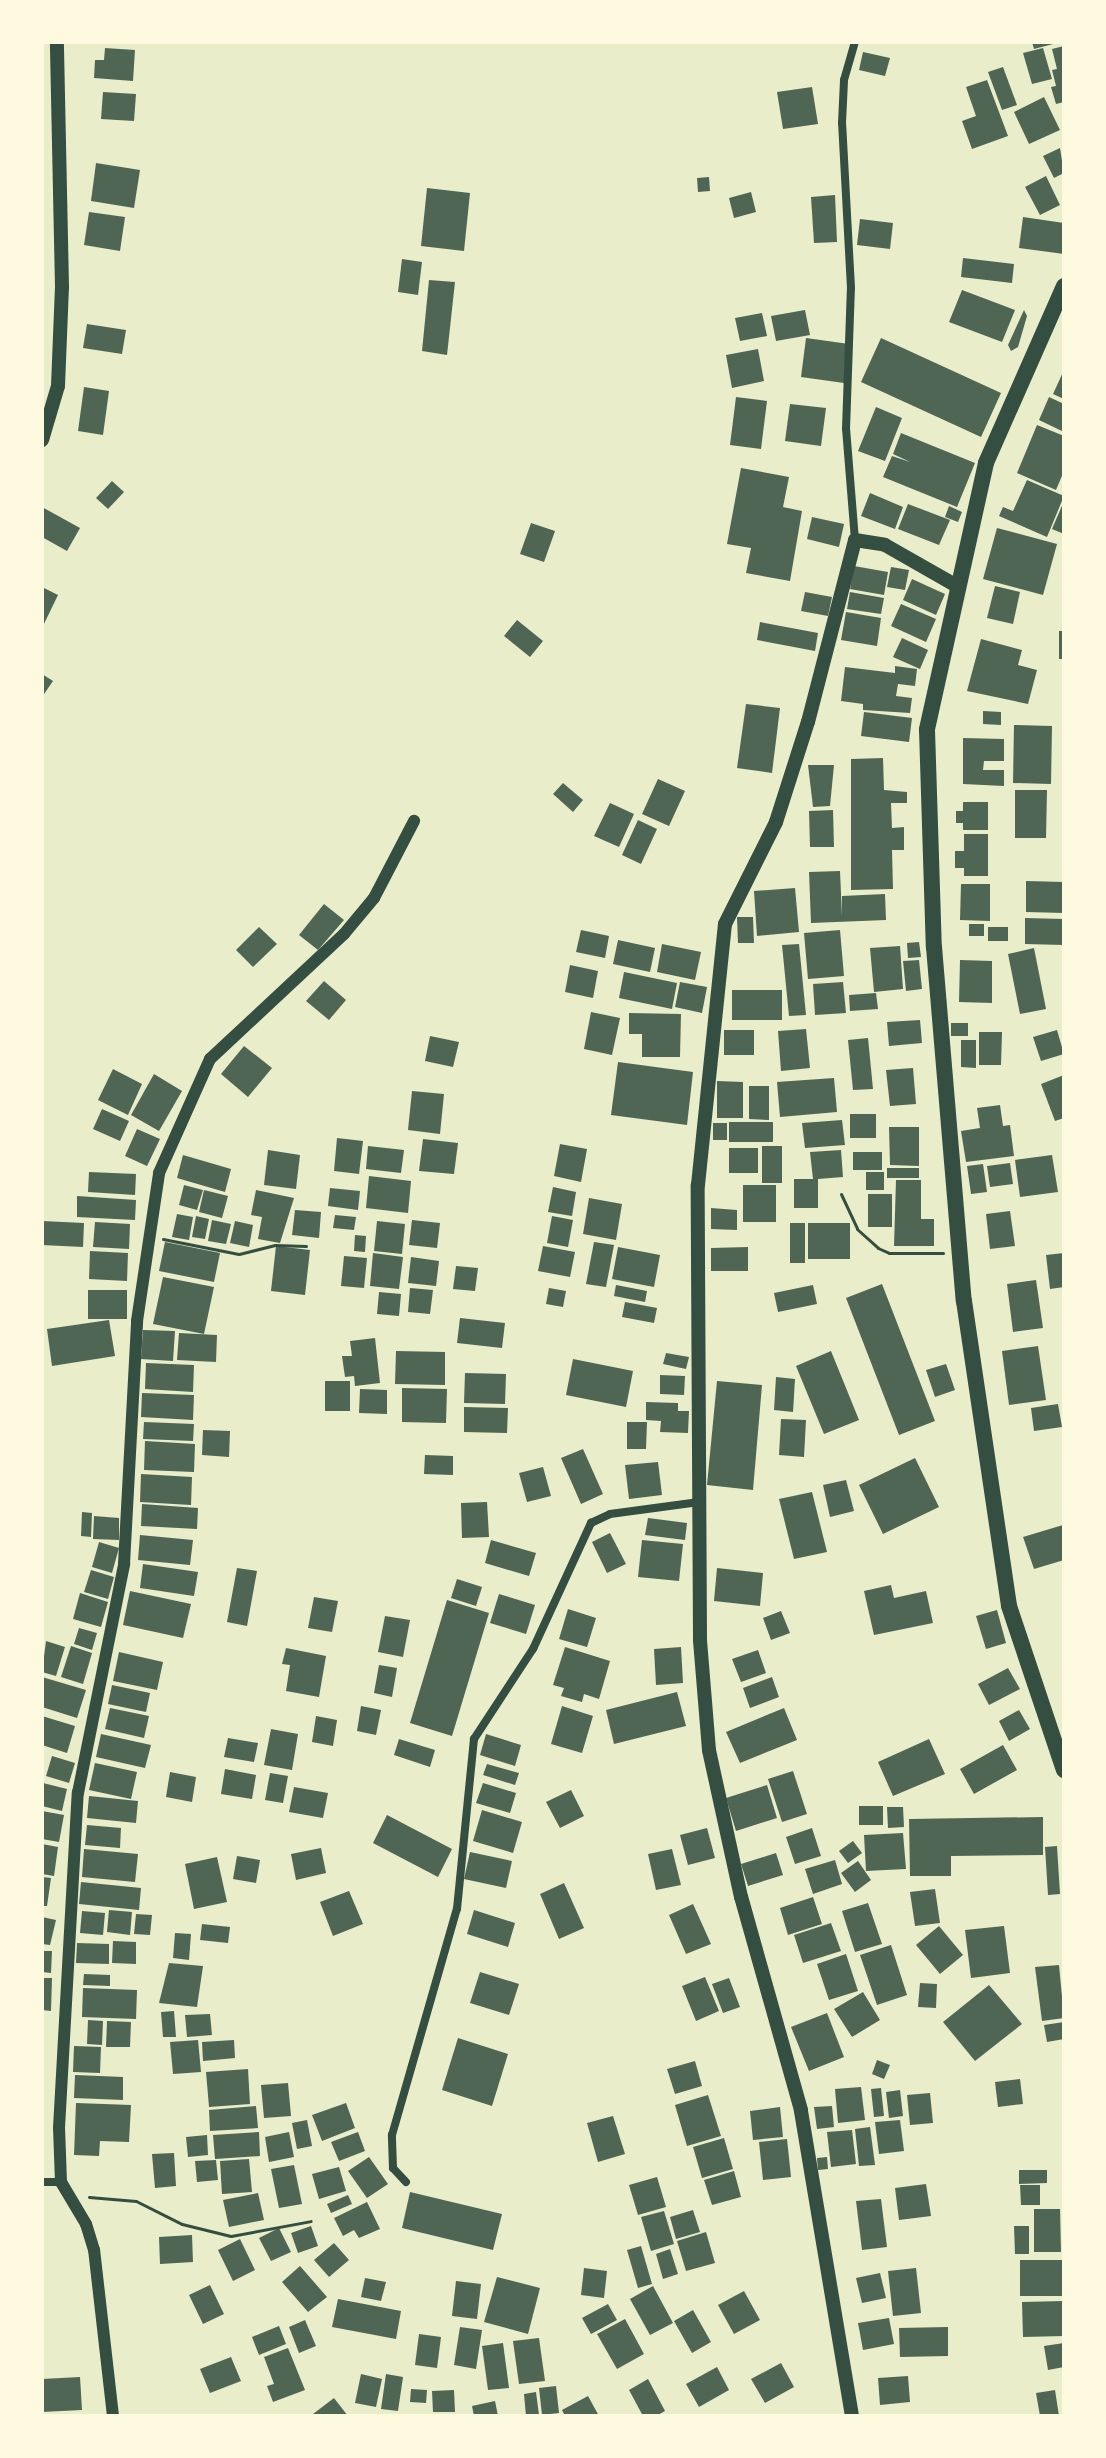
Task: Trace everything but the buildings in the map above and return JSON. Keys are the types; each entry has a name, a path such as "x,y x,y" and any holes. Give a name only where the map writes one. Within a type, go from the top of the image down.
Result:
{"main road":[{"path":"42,440 58,386 61,300 57,42"},
{"path":"1064,286 986,463 955,585 927,744 934,947 958,1253 1009,1606 1064,1770"},
{"path":"852,2416 801,2110 741,1897 709,1750 702,1687 698,1185 721,947 734,901 771,833 796,762 855,540 885,545 955,585"}],"street":[{"path":"855,42 844,80 842,123 851,288 846,429 855,540"},
{"path":"113,2416 94,2250 86,2224 61,2182 59,2128 78,1793 124,1564 133,1366 159,1173 210,1059 354,922 385,880 414,821"},
{"path":"406,2182 393,2168 392,2135 457,1909 474,1739 533,1649 591,1523 610,1514 699,1502"},
{"path":"42,2182 61,2182"}],"path":[{"path":"841,1194 857,1229 878,1248 889,1253 958,1253"},
{"path":"148,1237 239,1254 275,1245 306,1246"},
{"path":"106,2195 231,2236 311,2221"}]}
